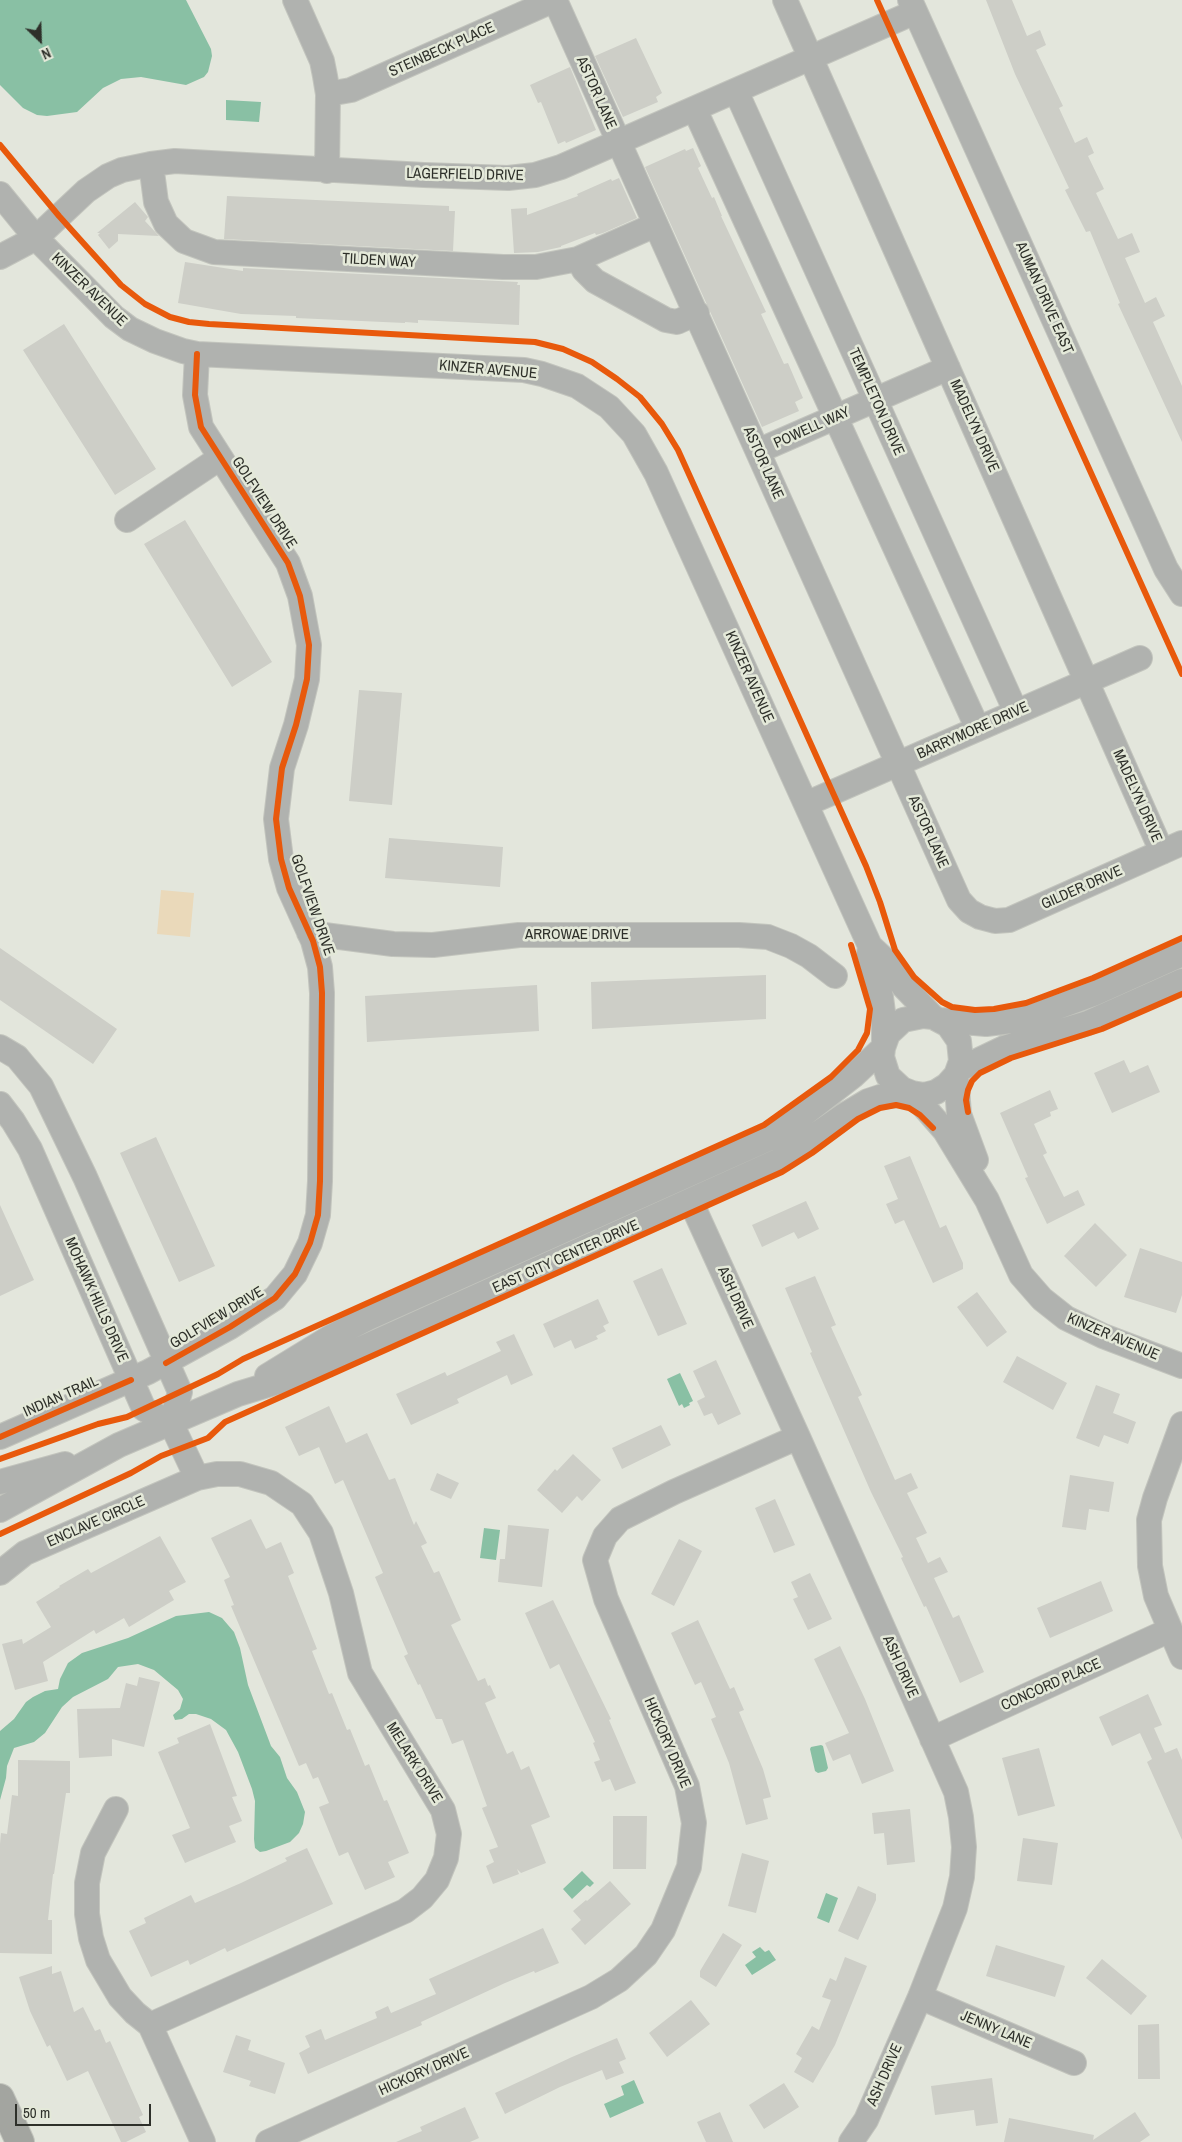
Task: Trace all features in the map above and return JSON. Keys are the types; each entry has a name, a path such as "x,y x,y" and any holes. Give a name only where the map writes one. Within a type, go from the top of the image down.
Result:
{"highway":[{"path":"0,2098 20,2142"}],"street":[{"path":"294,0 322,61 328,94 326,171"},
{"name":"STEINBECK PLACE","path":"328,94 351,90 554,0"},
{"name":"ASTOR LANE","path":"554,0 959,900 969,911 980,917"},
{"name":"MADELYN DRIVE","path":"785,0 1086,681 1172,848"},
{"name":"LAGERFIELD DRIVE","path":"0,257 36,238 86,191 103,179 122,170 151,164 175,161 326,171 508,178 535,176 561,167 695,110 811,57 912,6"},
{"name":"AUMAN DRIVE EAST","path":"912,6 1166,569 1182,594"},
{"name":"TEMPLETON DRIVE","path":"736,91 1016,712"},
{"path":"695,110 978,729"},
{"name":"TILDEN WAY","path":"151,164 156,202 166,224 184,241 205,250 227,253 536,267 578,259 655,225"},
{"name":"KINZER AVENUE","path":"0,194 36,238 96,300 130,328 155,341 197,354 524,370 559,379 592,394 609,407 634,434 646,454 870,946 884,959 904,987 936,1018"},
{"path":"578,259 584,270 595,281 666,320 677,322 696,314"},
{"name":"GOLFVIEW DRIVE","path":"148,1372 230,1327 275,1298 296,1274 310,1243 318,1215 320,1181 322,993 320,967 309,933 289,888 281,859 276,819 282,768 296,725 307,679 309,645 300,596 288,563 206,436 199,418 195,395 197,354"},
{"name":"POWELL WAY","path":"758,451 948,368"},
{"path":"127,520 220,458"},
{"name":"BARRYMORE DRIVE","path":"806,804 1140,658"},
{"name":"GILDER DRIVE","path":"980,917 995,921 1009,920 1172,848"},
{"name":"ARROWAE DRIVE","path":"309,933 393,944 417,945 433,945 519,935 739,935 768,937 803,953 835,976"},
{"name":"KINZER AVENUE","path":"870,946 869,954 881,997 884,1020 883,1046"},
{"path":"936,1018 954,1033 959,1041 961,1061 957,1073 948,1085 936,1092 912,1093 898,1086 888,1076 882,1057 883,1046 891,1030 903,1020 923,1016 986,1024 1033,1016 1093,994 1182,954"},
{"path":"957,1073 1004,1048 1088,1023 1182,981"},
{"name":"EAST CITY CENTER DRIVE","path":"238,1394 329,1338 368,1318 770,1138 830,1095 883,1046"},
{"name":"MOHAWK HILLS DRIVE","path":"0,1047 17,1056 42,1086 64,1133 148,1372 144,1409 171,1422 180,1392 148,1372 30,1149 0,1104"},
{"name":"KINZER AVENUE","path":"957,1073 959,1114 987,1200"},
{"name":"KINZER AVENUE","path":"912,1093 945,1131 987,1200 1021,1275 1042,1299 1066,1318 1103,1336 1182,1366"},
{"name":"EAST CITY CENTER DRIVE","path":"0,1510 100,1454 171,1422 238,1394 307,1373 691,1202 789,1156 843,1116 868,1101 880,1097 912,1093"},
{"path":"30,1149 64,1133"},
{"name":"ASH DRIVE","path":"691,1202 956,1792 961,1817 964,1847 963,1869 955,1908 920,1997 866,2120 851,2142"},
{"name":"INDIAN TRAIL","path":"0,1437 148,1372"},
{"path":"171,1422 197,1478"},
{"path":"1182,1424 1149,1520 1150,1566 1156,1596 1182,1657"},
{"name":"HICKORY DRIVE","path":"268,2142 591,1998 619,1980 646,1954 663,1930 689,1867 694,1823 688,1786 606,1599 595,1560 604,1536 620,1519 674,1492 798,1437"},
{"name":"EAST CITY CENTER DRIVE","path":"0,1482 100,1454"},
{"name":"MELARK DRIVE","path":"150,2025 405,1911 422,1898 437,1880 446,1858 449,1834 443,1810 431,1788 382,1712 360,1673 329,1553 322,1533 302,1504 271,1483 240,1474 216,1474 197,1478"},
{"name":"ENCLAVE CIRCLE","path":"0,1573 25,1553 197,1478"},
{"name":"CONCORD PLACE","path":"932,1739 1170,1630"},
{"path":"116,1809 94,1853 87,1883 86,1914 91,1938 108,1979 134,2013 150,2025 203,2142"},
{"name":"JENNY LANE","path":"920,1997 1074,2063"}],"shaded area":[{"path":"0,0 186,0 211,49 212,56 208,72 204,77 186,85 141,77 121,79 103,88 77,112 47,116 37,115 23,108 0,85"},
{"path":"226,100 261,102 259,122 226,120"},
{"path":"161,890 194,893 190,937 157,934"},
{"path":"680,1373 693,1401 684,1408 682,1404 679,1406 667,1379"},
{"path":"484,1528 500,1530 496,1560 480,1558"},
{"path":"209,1612 222,1618 234,1632 240,1648 248,1685 271,1746 280,1757 287,1778 297,1792 305,1812 299,1833 290,1842 266,1851 260,1852 255,1848 255,1801 238,1752 226,1730 211,1719 196,1714 189,1714 182,1719 175,1720 173,1715 180,1709 183,1699 178,1690 154,1670 138,1664 118,1667 108,1679 73,1697 62,1707 45,1733 34,1742 14,1748 7,1766 0,1800 0,1731 14,1719 26,1702 45,1691 58,1689 60,1679 68,1663 82,1653 128,1638 176,1616"},
{"path":"823,1746 828,1768 826,1771 818,1773 815,1771 810,1749 811,1747"},
{"path":"582,1871 594,1883 590,1887 587,1885 572,1899 563,1889"},
{"path":"826,1893 838,1898 829,1923 817,1918"},
{"path":"760,1947 765,1952 769,1950 776,1960 752,1975 745,1965 756,1957 752,1952"},
{"path":"634,2080 644,2103 610,2118 604,2104 624,2095 621,2086"}],"building":[{"path":"986,0 1012,0 1027,36 1040,30 1046,45 1036,50 1063,106 1059,108 1075,143 1087,137 1094,153 1088,156 1104,189 1096,193 1118,239 1132,233 1140,252 1125,258 1145,303 1156,297 1165,316 1153,322 1182,386 1182,442 1118,304 1120,303 1090,231 1086,232 1065,190 1069,188 1015,74"},
{"path":"636,38 662,93 656,97 658,102 623,117 595,56"},
{"path":"570,67 596,130 566,143 565,141 558,144 541,102 538,103 530,85"},
{"path":"693,148 701,166 698,168 712,198 714,197 766,312 761,314 784,364 788,363 803,398 795,402 799,411 762,427 645,167 685,149 686,151"},
{"path":"619,178 637,218 603,233 596,235 595,233 561,247 538,252 514,253 511,209 527,208 527,215 578,196 577,194 611,179 612,181"},
{"path":"227,196 449,206 449,211 455,211 453,251 224,239"},
{"path":"135,202 148,217 145,221 159,236 118,234 118,241 109,249 98,235 100,233 97,233"},
{"path":"185,262 243,271 243,268 518,282 517,285 520,285 519,325 418,320 418,323 405,323 296,318 296,316 241,314 178,303"},
{"path":"64,324 156,469 115,495 23,350"},
{"path":"185,520 272,662 232,687 144,544"},
{"path":"359,690 402,693 392,805 349,801"},
{"path":"389,838 503,847 500,887 385,878"},
{"path":"0,948 117,1029 93,1064 0,1000"},
{"path":"766,975 766,1019 592,1029 591,982"},
{"path":"537,985 539,1031 367,1042 365,996"},
{"path":"1124,1060 1130,1073 1148,1065 1160,1092 1112,1113 1094,1073"},
{"path":"1050,1090 1058,1109 1050,1112 1051,1116 1034,1124 1047,1153 1043,1155 1064,1197 1078,1190 1085,1205 1047,1224 1025,1178 1028,1177 1000,1113"},
{"path":"156,1137 215,1266 179,1282 120,1153"},
{"path":"910,1156 940,1228 946,1225 963,1263 963,1269 933,1283 904,1220 895,1224 886,1204 898,1199 884,1166"},
{"path":"806,1201 819,1229 798,1239 794,1232 762,1247 752,1225"},
{"path":"0,1205 34,1280 0,1296"},
{"path":"1095,1223 1127,1255 1096,1287 1064,1256"},
{"path":"1140,1248 1182,1262 1182,1295 1176,1313 1124,1297"},
{"path":"662,1268 687,1324 658,1336 633,1281"},
{"path":"815,1276 836,1325 831,1327 862,1395 858,1397 895,1480 911,1473 918,1488 907,1493 927,1533 916,1538 928,1563 940,1557 948,1572 934,1578 953,1618 959,1615 984,1672 960,1683 926,1606 924,1607 901,1558 903,1557 871,1492 810,1353 812,1352 785,1288"},
{"path":"977,1292 1007,1332 987,1347 957,1307"},
{"path":"598,1299 609,1323 603,1326 606,1331 596,1336 598,1339 575,1349 571,1340 554,1348 543,1324"},
{"path":"514,1334 533,1375 511,1385 507,1375 457,1399 459,1403 411,1425 396,1394 445,1372 447,1376 501,1351 496,1342"},
{"path":"1017,1356 1067,1383 1053,1410 1003,1382"},
{"path":"716,1360 741,1414 718,1425 712,1413 704,1416 697,1401 705,1397 693,1371"},
{"path":"1096,1385 1120,1394 1113,1413 1136,1422 1128,1444 1104,1435 1099,1447 1076,1438"},
{"path":"329,1406 346,1443 367,1433 389,1480 395,1478 414,1525 416,1521 427,1543 421,1546 434,1573 439,1571 461,1620 451,1625 478,1681 485,1678 496,1698 485,1703 507,1754 513,1751 521,1770 529,1766 550,1817 531,1825 546,1863 521,1873 517,1869 519,1874 493,1884 486,1866 494,1862 489,1850 498,1847 482,1808 487,1806 463,1740 452,1744 442,1719 436,1719 420,1684 418,1685 404,1656 408,1654 375,1577 383,1573 343,1480 335,1484 319,1447 299,1456 285,1427"},
{"path":"661,1425 671,1445 622,1469 612,1448"},
{"path":"573,1454 601,1480 582,1501 577,1496 562,1513 537,1490 555,1469 557,1471"},
{"path":"437,1473 459,1483 451,1499 430,1490"},
{"path":"1070,1475 1114,1482 1109,1512 1089,1509 1086,1530 1062,1527"},
{"path":"775,1499 795,1545 774,1553 755,1508"},
{"path":"251,1519 266,1549 281,1542 294,1573 288,1576 317,1649 312,1651 329,1694 332,1693 347,1730 350,1729 365,1766 369,1764 384,1801 387,1800 409,1853 388,1862 395,1877 365,1890 348,1852 339,1856 319,1807 329,1803 318,1777 313,1779 306,1763 299,1766 231,1606 234,1605 224,1580 230,1577 211,1538"},
{"path":"508,1525 549,1529 542,1587 498,1582 500,1559 505,1559"},
{"path":"160,1536 186,1582 169,1591 174,1600 129,1627 124,1618 96,1634 94,1630 43,1662 48,1681 15,1690 2,1644 22,1639 23,1644 51,1627 36,1602 88,1569 91,1573"},
{"path":"679,1539 702,1551 674,1606 651,1594"},
{"path":"810,1573 832,1619 808,1630 793,1599 798,1597 791,1582"},
{"path":"1101,1581 1113,1611 1050,1638 1037,1608"},
{"path":"553,1600 611,1719 609,1720 636,1783 615,1791 610,1779 602,1782 594,1762 600,1760 593,1743 595,1742 559,1664 550,1669 525,1613"},
{"path":"698,1620 730,1689 734,1687 744,1710 739,1712 763,1769 771,1797 763,1799 768,1819 746,1825 729,1763 711,1719 716,1717 701,1682 695,1685 671,1633"},
{"path":"840,1646 865,1699 894,1771 862,1784 850,1754 833,1761 825,1743 849,1733 814,1659"},
{"path":"139,1677 160,1682 144,1747 112,1739 112,1756 79,1758 77,1709 120,1708 126,1683 137,1686"},
{"path":"1148,1694 1162,1725 1154,1728 1165,1753 1177,1748 1182,1760 1182,1840 1147,1762 1152,1759 1140,1733 1112,1746 1099,1717"},
{"path":"210,1724 237,1796 232,1797 242,1821 229,1826 236,1842 185,1863 172,1835 190,1828 158,1752 179,1743 177,1738"},
{"path":"1039,1748 1055,1806 1018,1816 1002,1758"},
{"path":"18,1760 70,1761 70,1793 66,1793 53,1874 48,1920 52,1920 52,1954 0,1953 1,1833 7,1834 12,1795 18,1796"},
{"path":"910,1809 915,1862 887,1865 884,1833 874,1834 872,1813"},
{"path":"613,1816 647,1816 646,1869 613,1869"},
{"path":"1023,1838 1058,1843 1052,1885 1017,1881"},
{"path":"307,1848 333,1904 227,1952 225,1948 190,1965 188,1960 151,1977 129,1931 146,1923 144,1918 191,1895 195,1903 287,1861 285,1858"},
{"path":"742,1853 769,1861 756,1913 728,1906"},
{"path":"610,1881 631,1904 585,1945 571,1929 581,1920 573,1911"},
{"path":"858,1886 876,1894 876,1900 858,1940 838,1931"},
{"path":"543,1928 559,1963 505,1983 421,2022 422,2025 308,2074 299,2053 310,2047 305,2036 321,2029 325,2040 377,2018 375,2012 388,2006 391,2013 436,1994 429,1979"},
{"path":"723,1933 742,1945 716,1987 700,1977 700,1971"},
{"path":"996,1945 1065,1966 1055,1997 986,1976"},
{"path":"845,1957 867,1966 835,2045 813,2083 794,2072 802,2058 796,2054 812,2026 819,2030 831,2000 822,1997 830,1978 836,1981"},
{"path":"1102,1959 1147,1996 1131,2015 1086,1978"},
{"path":"52,1966 52,1974 61,1971 74,2012 83,2007 95,2031 100,2029 106,2043 110,2041 143,2115 139,2117 146,2132 126,2142 121,2142 88,2071 67,2081 50,2045 47,2047 30,2011 19,1977"},
{"path":"691,2000 710,2024 667,2057 649,2033"},
{"path":"1159,2024 1160,2079 1138,2079 1138,2025"},
{"path":"236,2035 251,2040 248,2050 285,2063 275,2094 249,2086 251,2081 223,2072"},
{"path":"617,2038 626,2059 619,2062 624,2073 606,2080 602,2070 560,2087 505,2114 495,2093"},
{"path":"992,2078 998,2123 976,2126 974,2110 935,2115 931,2086"},
{"path":"784,2083 799,2107 764,2129 749,2105"},
{"path":"465,2107 479,2138 470,2142 396,2142 422,2131 420,2127"},
{"path":"720,2112 733,2142 706,2142 697,2122"},
{"path":"1135,2112 1150,2135 1140,2142 1004,2142 1009,2118 1094,2135 1093,2140"}],"cycle path":[{"path":"877,0 1182,674"},
{"path":"0,145 59,216 121,285 145,304 170,317 189,322 209,324 535,342 563,349 592,362 640,397 662,424 678,450 866,866 895,950 914,977 942,1002 952,1007 975,1010 994,1009 1026,1003 1093,978 1182,938"},
{"path":"166,1363 230,1327 275,1298 295,1274 310,1243 318,1215 320,1181 322,993 320,967 313,941 289,888 281,859 276,819 282,768 296,725 307,679 309,645 300,596 288,563 201,427 195,395 197,354"},
{"path":"0,1459 98,1424 127,1417 218,1374 243,1359 764,1125 831,1077 858,1050 867,1033 870,1009 851,945"},
{"path":"968,1112 966,1100 968,1090 972,1081 980,1073 1011,1058 1102,1029 1182,994"},
{"path":"0,1534 131,1473 161,1456 208,1438 225,1422 782,1172 812,1153 858,1119 880,1108 896,1105 909,1108 920,1115 933,1128"},
{"path":"0,1437 131,1380"}]}
